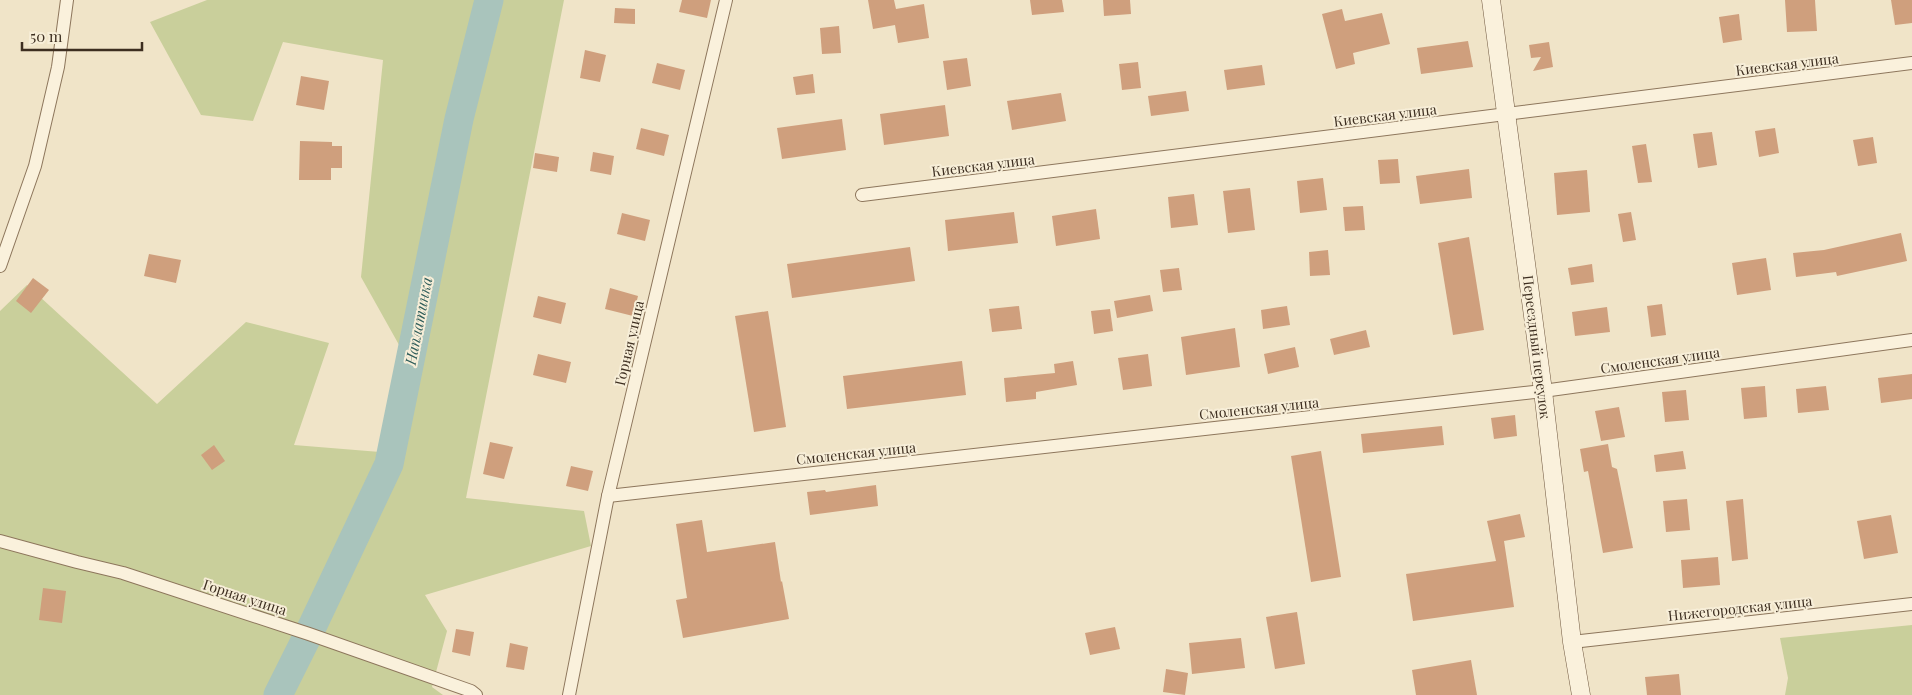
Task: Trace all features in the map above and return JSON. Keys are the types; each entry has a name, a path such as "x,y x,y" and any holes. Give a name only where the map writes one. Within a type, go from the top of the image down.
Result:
{"street":[{"path":"0,266 35,166 58,67 67,0"},
{"name":"Горная улица","path":"569,695 608,496 726,0"},
{"name":"Переездный переулок","path":"1491,0 1543,391 1572,642 1582,695"},
{"name":"Киевская улица","path":"862,195 1912,63"},
{"name":"Смоленская улица","path":"608,496 1543,391 1912,340"},
{"name":"Горная улица","path":"0,541 142,579 309,634 476,695"},
{"name":"Нижегородская улица","path":"1572,642 1912,604"}],"green space":[{"path":"207,0 564,0 466,498 584,511 591,546 425,595 447,631 432,687 443,695 0,695 0,311 27,285 157,404 246,322 329,343 294,445 380,452 403,352 361,277 383,60 283,42 253,121 201,115 150,22"},
{"path":"1912,625 1912,695 1785,695 1788,678 1780,638"}],"building":[{"path":"682,0 711,0 707,18 679,12"},
{"path":"868,0 894,0 896,9 924,4 929,38 898,43 895,25 873,29"},
{"path":"1030,0 1062,0 1064,12 1032,15"},
{"path":"1103,0 1130,0 1131,14 1104,16"},
{"path":"1785,0 1815,0 1817,31 1787,32"},
{"path":"1891,0 1912,0 1912,23 1895,25"},
{"path":"615,8 635,9 635,24 614,23"},
{"path":"1342,9 1345,21 1382,13 1390,44 1353,53 1355,64 1336,69 1322,14"},
{"path":"1739,14 1742,40 1723,43 1719,17"},
{"path":"839,26 841,53 822,54 820,28"},
{"path":"1468,41 1473,67 1421,74 1417,48"},
{"path":"1549,42 1553,67 1533,71 1541,57 1531,58 1529,45"},
{"path":"585,50 606,55 600,82 580,78"},
{"path":"967,58 971,86 947,90 943,61"},
{"path":"1138,62 1141,88 1122,90 1119,64"},
{"path":"657,63 685,70 680,90 652,83"},
{"path":"1262,65 1265,85 1227,90 1224,70"},
{"path":"813,74 815,93 796,95 793,77"},
{"path":"301,76 329,81 324,110 296,105"},
{"path":"1186,91 1189,111 1151,116 1148,96"},
{"path":"1061,93 1066,121 1012,130 1007,101"},
{"path":"945,105 949,136 884,145 880,114"},
{"path":"842,119 846,150 782,159 777,128"},
{"path":"641,128 669,135 664,156 636,149"},
{"path":"1775,128 1779,153 1759,157 1755,131"},
{"path":"1712,132 1717,165 1698,168 1693,134"},
{"path":"1873,137 1877,163 1858,166 1853,140"},
{"path":"300,141 332,142 332,146 342,146 342,168 331,168 331,180 299,180"},
{"path":"1646,144 1652,182 1638,183 1632,146"},
{"path":"593,152 614,156 611,175 590,171"},
{"path":"535,153 559,157 557,172 533,168"},
{"path":"1398,159 1400,183 1380,184 1378,160"},
{"path":"1469,169 1472,198 1420,204 1416,176"},
{"path":"1587,170 1590,212 1557,215 1554,173"},
{"path":"1323,178 1327,210 1300,213 1297,181"},
{"path":"1250,188 1255,230 1228,233 1223,191"},
{"path":"1194,194 1198,225 1171,228 1168,197"},
{"path":"1363,206 1365,230 1345,231 1343,207"},
{"path":"1096,209 1100,239 1056,246 1052,216"},
{"path":"1014,212 1018,243 948,251 945,220"},
{"path":"1631,212 1636,240 1623,242 1618,214"},
{"path":"622,213 650,220 645,241 617,234"},
{"path":"1901,233 1907,261 1837,276 1836,272 1796,277 1793,253 1824,250"},
{"path":"1469,237 1484,330 1453,335 1438,243"},
{"path":"910,247 915,281 792,298 787,264"},
{"path":"1328,250 1330,275 1310,276 1309,252"},
{"path":"149,254 181,260 176,283 144,276"},
{"path":"1766,258 1771,290 1737,295 1732,263"},
{"path":"1592,264 1594,282 1571,285 1568,268"},
{"path":"1179,268 1182,290 1163,292 1160,270"},
{"path":"33,278 49,290 31,313 16,301"},
{"path":"610,288 638,296 633,316 605,309"},
{"path":"1150,295 1153,311 1117,318 1114,301"},
{"path":"538,296 566,303 561,324 533,317"},
{"path":"1662,304 1666,335 1651,337 1647,306"},
{"path":"1019,306 1022,329 992,332 989,309"},
{"path":"1287,306 1290,325 1263,329 1261,310"},
{"path":"1607,307 1610,332 1575,336 1572,312"},
{"path":"1110,309 1113,331 1094,334 1091,311"},
{"path":"768,311 786,427 754,432 735,316"},
{"path":"1235,328 1240,367 1186,375 1181,337"},
{"path":"1366,330 1370,347 1334,355 1330,339"},
{"path":"1295,347 1299,367 1268,374 1264,354"},
{"path":"538,354 571,362 566,383 533,375"},
{"path":"1148,354 1152,386 1123,390 1118,358"},
{"path":"962,361 966,395 847,409 843,376"},
{"path":"1073,361 1077,385 1036,392 1036,399 1006,402 1004,378 1055,373 1054,364"},
{"path":"1912,374 1912,399 1881,403 1878,378"},
{"path":"1765,386 1767,417 1744,419 1741,388"},
{"path":"1826,386 1829,410 1798,413 1796,389"},
{"path":"1686,390 1689,420 1665,422 1662,392"},
{"path":"1619,407 1625,437 1601,441 1595,411"},
{"path":"1515,415 1517,436 1494,439 1491,418"},
{"path":"1442,426 1444,445 1363,453 1361,434"},
{"path":"490,442 513,447 504,479 483,474"},
{"path":"1608,444 1612,467 1617,469 1633,548 1603,553 1588,471 1584,472 1580,449"},
{"path":"214,445 225,461 212,470 201,455"},
{"path":"1321,451 1341,577 1311,582 1291,456"},
{"path":"1683,451 1686,469 1656,472 1654,455"},
{"path":"571,466 593,471 588,491 566,486"},
{"path":"876,485 878,506 810,515 807,492 825,490 826,492"},
{"path":"1687,499 1690,530 1666,532 1663,501"},
{"path":"1743,499 1748,559 1732,561 1726,501"},
{"path":"1520,514 1525,537 1504,541 1514,607 1413,621 1406,574 1496,561 1487,521"},
{"path":"1891,515 1898,553 1864,559 1857,521"},
{"path":"702,520 707,552 775,542 789,619 683,638 676,600 687,598 676,524"},
{"path":"1718,557 1720,585 1683,588 1681,560"},
{"path":"43,588 66,591 62,623 39,620"},
{"path":"1297,612 1305,664 1275,669 1266,617"},
{"path":"1115,627 1120,649 1090,655 1085,633"},
{"path":"456,629 474,632 470,656 452,652"},
{"path":"1241,638 1245,668 1192,674 1189,643"},
{"path":"510,643 528,647 524,670 506,667"},
{"path":"1471,660 1477,695 1416,695 1412,670"},
{"path":"1166,669 1188,673 1185,695 1163,692"},
{"path":"1679,674 1681,695 1647,695 1645,677"}],"waterway":[{"name":"Наплатинка","path":"311,629 389,464 459,119 489,0"},
{"name":"Наплатинка","path":"278,695 306,639"}]}
